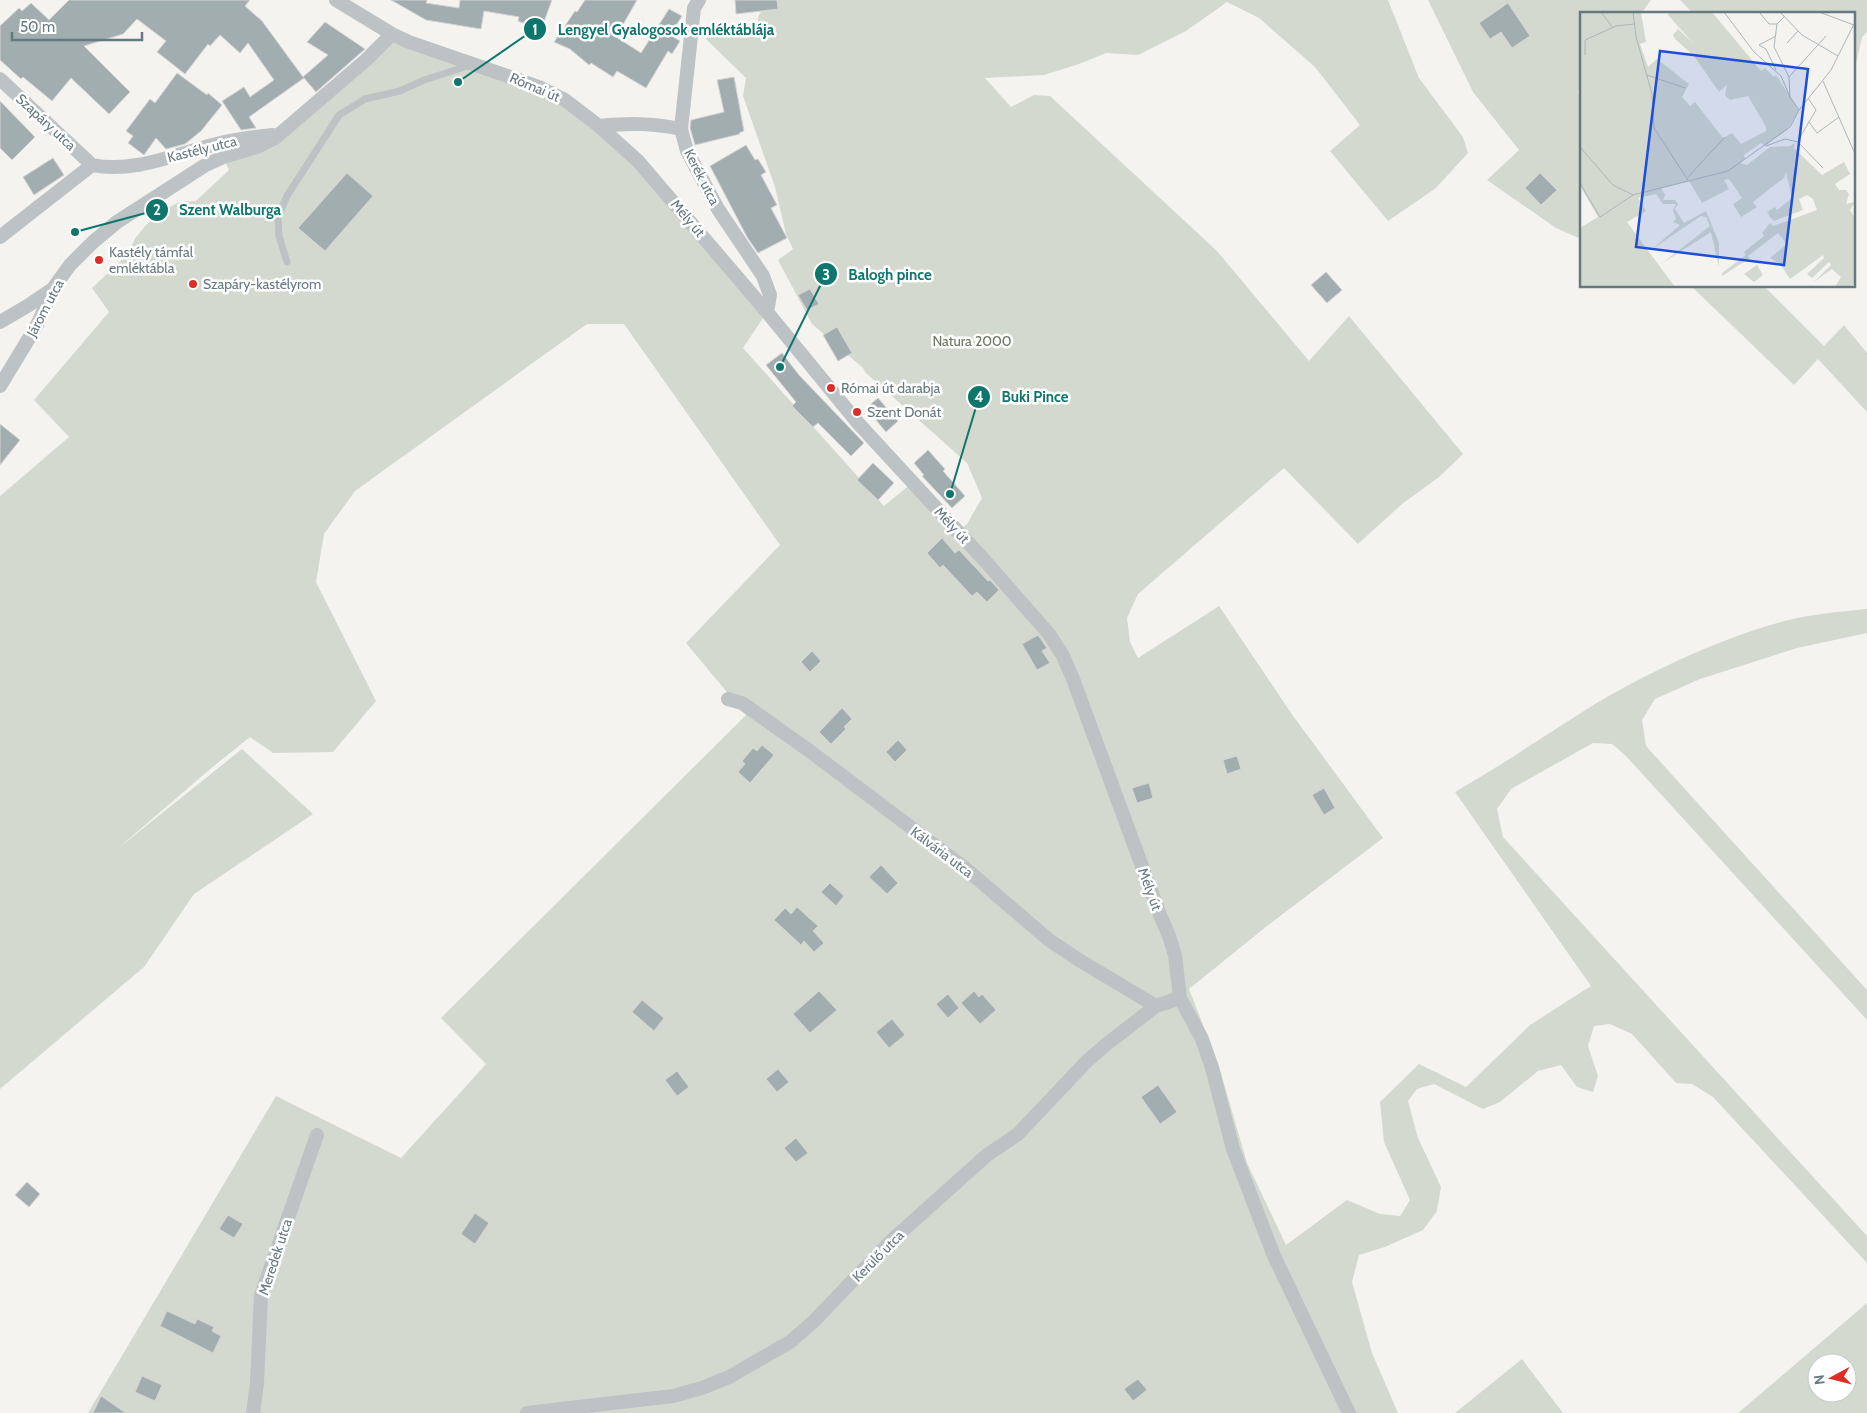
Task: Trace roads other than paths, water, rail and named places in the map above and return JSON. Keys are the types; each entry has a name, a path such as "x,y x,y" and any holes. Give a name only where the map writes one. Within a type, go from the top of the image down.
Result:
{"street":[{"name":"Római út","path":"336,0 392,34 471,64 509,76 565,100 599,126"},
{"name":"Kerék utca","path":"699,0 694,8 681,129 687,151 718,209 763,276 770,294 767,312"},
{"path":"279,134 366,60 392,34"},
{"name":"Szapáry utca","path":"0,79 92,165"},
{"path":"599,126 626,123 652,124 681,129"},
{"name":"Mély út","path":"599,126 638,161 658,183 858,423 986,562 1049,634 1062,656 1073,679 1169,936 1174,955 1180,998 1202,1040 1212,1068 1233,1149 1274,1256 1349,1413"},
{"name":"Kastély utca","path":"92,165 127,167 211,145 279,134"},
{"name":"Járom utca","path":"0,386 37,324 54,287 70,265 93,242 117,222 204,166 223,157 257,147 279,134"},
{"path":"0,237 92,165"},
{"path":"0,322 29,305 54,287"},
{"name":"Kálvária utca","path":"728,699 742,703 811,752 966,869 1050,940 1079,960 1156,1006"},
{"name":"Kerülő utca","path":"527,1413 673,1396 702,1388 729,1377 790,1342 814,1322 890,1242 987,1155 1018,1134 1087,1061 1156,1006 1180,998"},
{"name":"Meredek utca","path":"253,1413 257,1383 261,1295 317,1135"}],"lane":[{"path":"287,262 279,236 278,216 287,196 339,115 365,99 400,91 424,80 471,64"}],"place":[{"name":"Lengyel Gyalogosok emléktáblája","path":"458,82"},
{"name":"Szent Walburga","path":"75,232"},
{"name":"Kastély támfal emléktábla","path":"99,260"},
{"name":"Szapáry-kastélyrom","path":"193,284"},
{"name":"Balogh pince","path":"780,367"},
{"name":"Római út darabja","path":"831,388"},
{"name":"Szent Donát","path":"857,412"},
{"name":"Buki Pince","path":"950,494"}],"park label":[{"name":"Natura 2000","path":"972,341"}]}
